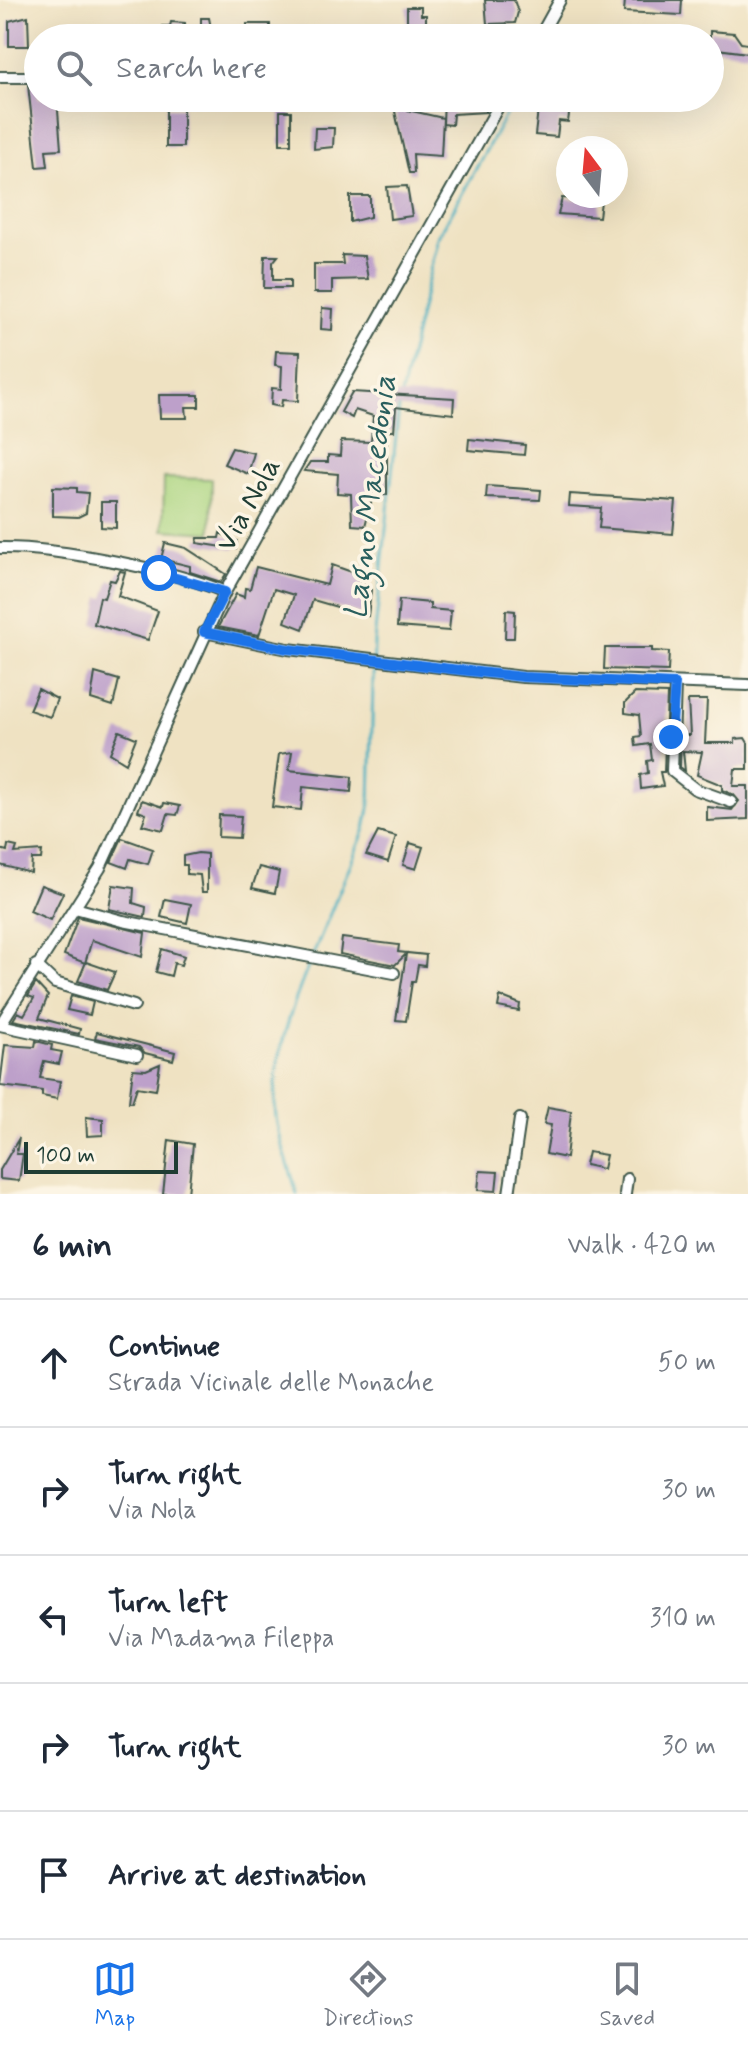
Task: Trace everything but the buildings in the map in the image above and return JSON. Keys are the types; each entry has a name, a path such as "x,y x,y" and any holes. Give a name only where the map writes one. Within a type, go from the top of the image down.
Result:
{"street":[{"path":"547,24 560,0"},
{"path":"0,77 24,77"},
{"name":"Via Nola","path":"0,1025 75,908 119,830 204,632 495,112"},
{"path":"0,548 94,560 188,579 225,592"},
{"path":"204,632 288,649 523,677 748,685"},
{"path":"675,684 672,771 695,789 731,802"},
{"path":"75,908 123,921 394,973"},
{"path":"36,965 55,983 134,1006"},
{"path":"0,1025 137,1055"},
{"path":"509,1194 520,1119"},
{"path":"625,1194 627,1179"}],"green space":[{"path":"164,478 212,479 211,533 163,530"}],"waterway":[{"name":"Lagno Macedonia","path":"559,24 561,20"},
{"name":"Lagno Macedonia","path":"400,399 438,237 507,112"},
{"name":"Lagno Macedonia","path":"313,955 365,829 370,804 374,642 399,407"},
{"name":"Lagno Macedonia","path":"297,1194 276,1117 276,1078 284,1038 310,962"}],"route":[{"path":"159,573 206,584 225,592 204,632 236,639 288,649 523,677 675,684 671,737"}]}
